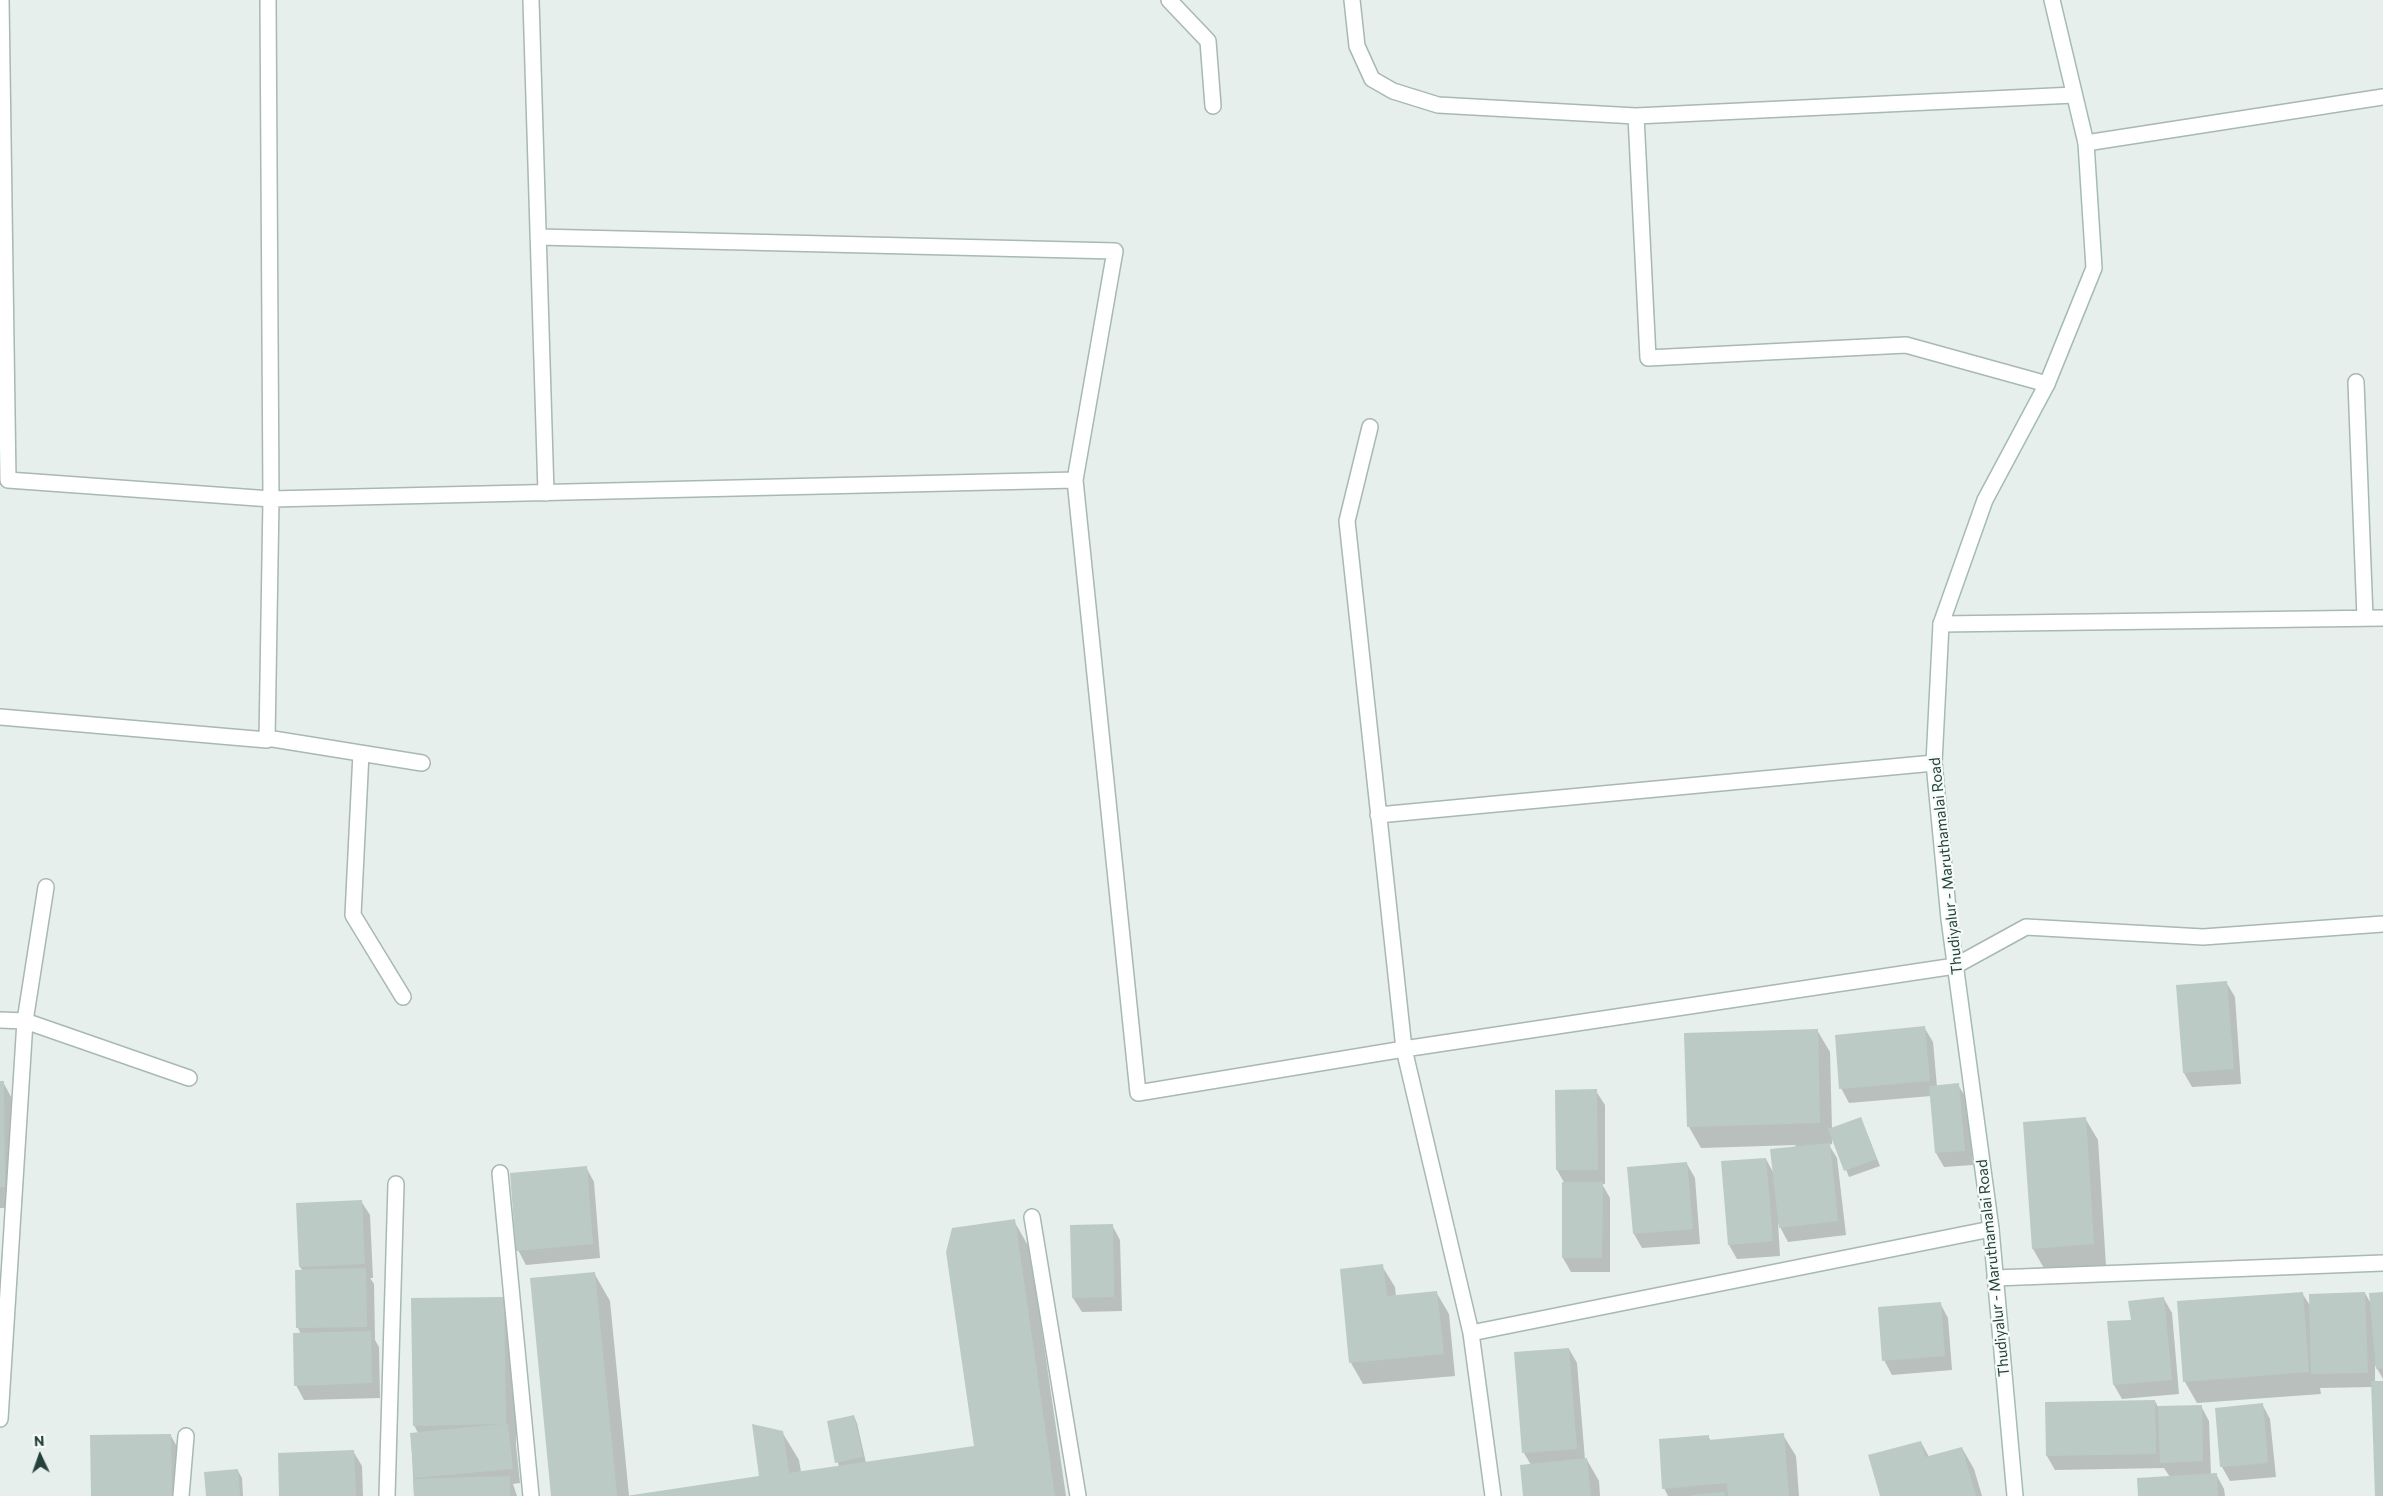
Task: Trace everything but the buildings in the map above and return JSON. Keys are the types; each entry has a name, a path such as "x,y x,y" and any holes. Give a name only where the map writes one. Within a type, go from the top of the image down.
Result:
{"street":[{"path":"2,0 4,478 271,499 1075,480"},
{"path":"267,738 271,499 268,0"},
{"path":"531,0 546,493"},
{"path":"1169,0 1208,41 1212,106"},
{"path":"1352,0 1356,46 1372,79 1393,91 1438,106 1636,116 2074,95"},
{"name":"Thudiyalur - Maruthamalai Road","path":"2015,1496 1991,1229 1955,966 1934,763 1941,624 1985,500 2048,384 2094,268 2086,144 2052,0"},
{"path":"2086,144 2383,97"},
{"path":"1636,116 1648,358 1906,345 2048,384"},
{"path":"538,237 1116,251 1075,480 1138,1093 1404,1049 1955,966 2026,927 2203,938 2383,924"},
{"path":"2356,382 2365,618"},
{"path":"1370,427 1347,521 1404,1049 1471,1333 1493,1496"},
{"path":"1941,624 2383,618"},
{"path":"0,718 267,740 267,738 422,763"},
{"path":"361,753 353,915 403,997"},
{"path":"1378,815 1934,763"},
{"path":"0,1419 2,1356 25,1022 46,888"},
{"path":"0,1020 25,1022 189,1078"},
{"path":"500,1172 531,1496"},
{"path":"387,1496 396,1184"},
{"path":"1032,1217 1078,1496"},
{"path":"1471,1333 1991,1229"},
{"path":"1995,1278 2383,1263"},
{"path":"181,1496 186,1436"}]}
